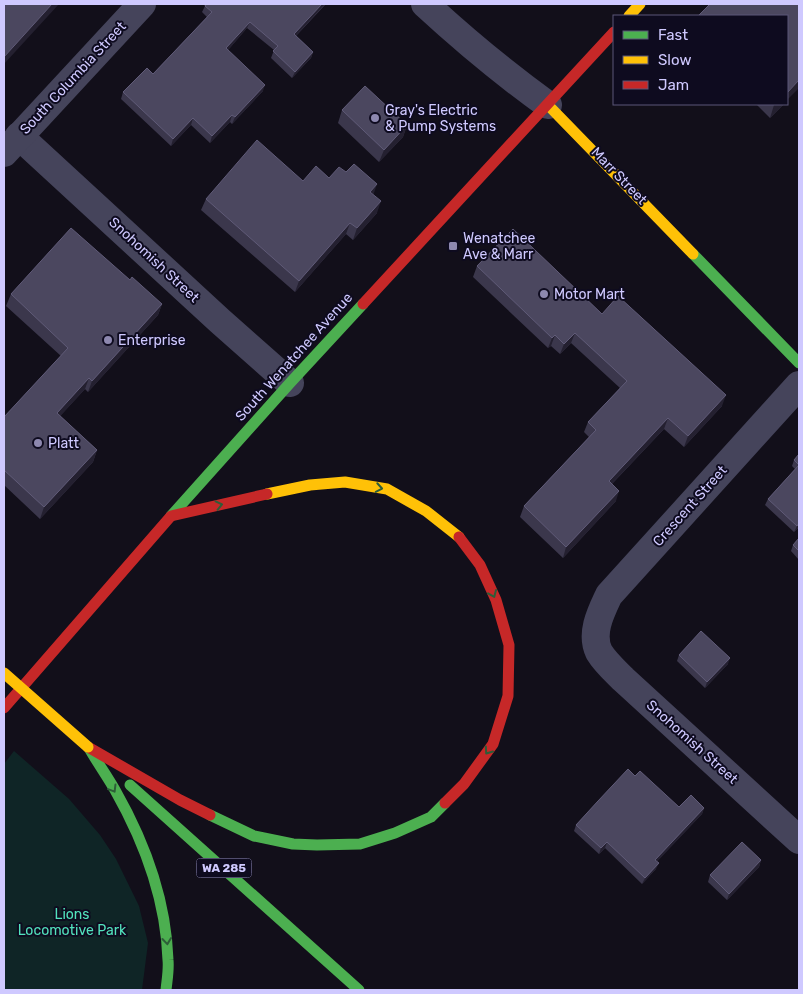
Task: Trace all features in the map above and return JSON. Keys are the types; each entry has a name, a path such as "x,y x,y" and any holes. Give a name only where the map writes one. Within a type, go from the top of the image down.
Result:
{"main road":[{"path":"630,15 640,4"},
{"name":"South Wenatchee Avenue","path":"4,708 290,383 613,33"},
{"name":"Marr Street","path":"548,105 799,363"},
{"path":"88,747 180,800 254,836 293,844 317,845 360,844 395,833 431,817 464,784 493,744 508,696 509,645 496,600 480,565 459,537 426,511 388,489 345,482 301,487 172,516"},
{"name":"WA 285","path":"4,673 359,990"},
{"path":"88,747 122,804 146,856 157,888 165,928 168,958 166,990"}],"street":[{"name":"South Columbia Street","path":"11,145 142,4"},
{"name":"Marr Street","path":"425,4 497,67 548,105"},
{"name":"Snohomish Street","path":"11,145 220,321 290,383"},
{"name":"Crescent Street","path":"595,636 602,610 609,595 799,385"},
{"name":"Snohomish Street","path":"595,636 599,652 623,679 799,840"}],"green space":[{"name":"Lions Locomotive Park","path":"14,751 69,799 100,835 116,859 139,906 148,943 142,990 4,990 4,764"}],"building":[{"path":"4,4 52,4 4,57"},
{"path":"207,4 322,4 294,34 313,52 295,72 273,51 278,46 250,22 226,48 265,85 235,117 232,115 212,136 193,118 173,139 123,92 147,68 153,74 212,12 205,6"},
{"path":"710,4 799,4 799,80 788,92 788,15 699,15"},
{"path":"365,86 407,125 384,150 342,110"},
{"path":"257,140 303,181 316,166 329,178 339,167 346,172 354,164 377,184 370,192 381,201 357,228 350,223 299,281 206,199"},
{"path":"71,228 130,280 132,277 162,304 92,381 89,378 57,413 97,450 44,507 4,470 4,417 68,348 11,294"},
{"path":"513,229 602,314 618,296 726,395 688,436 668,418 609,481 619,491 566,547 524,506 596,430 588,422 627,381 575,333 564,344 555,335 552,338 477,266"},
{"path":"799,454 799,465 794,460"},
{"path":"799,465 799,523 797,526 768,499"},
{"path":"799,538 799,551 793,545"},
{"path":"701,631 730,658 707,682 679,655"},
{"path":"628,769 635,776 640,771 679,807 691,795 704,808 655,860 659,863 645,878 607,842 601,848 576,825"},
{"path":"742,842 761,860 729,894 710,875"}],"traffic: fast":[{"path":"693,254 799,363"},
{"path":"171,516 363,304"},
{"path":"89,748 126,809 152,872 163,915 166,938 168,968 166,990"},
{"path":"130,785 359,990"},
{"path":"210,815 254,836 293,844 360,844 395,833 431,817 445,803"}],"traffic: slow":[{"path":"630,15 640,4"},
{"path":"548,105 693,254"},
{"path":"267,494 310,485 345,482 387,489 426,511 459,537"},
{"path":"4,673 88,747"}],"traffic: jam":[{"path":"363,304 613,33"},
{"path":"4,708 171,516 267,494"},
{"path":"445,803 464,784 493,744 508,696 509,645 496,600 480,565 459,537"},
{"path":"88,747 180,800 210,815"}],"place":[{"name":"Gray's Electric & Pump Systems","path":"375,118"},
{"name":"Wenatchee Ave & Marr","path":"453,246"},
{"name":"Motor Mart","path":"544,294"},
{"name":"Enterprise","path":"108,340"},
{"name":"Platt","path":"38,443"}]}
